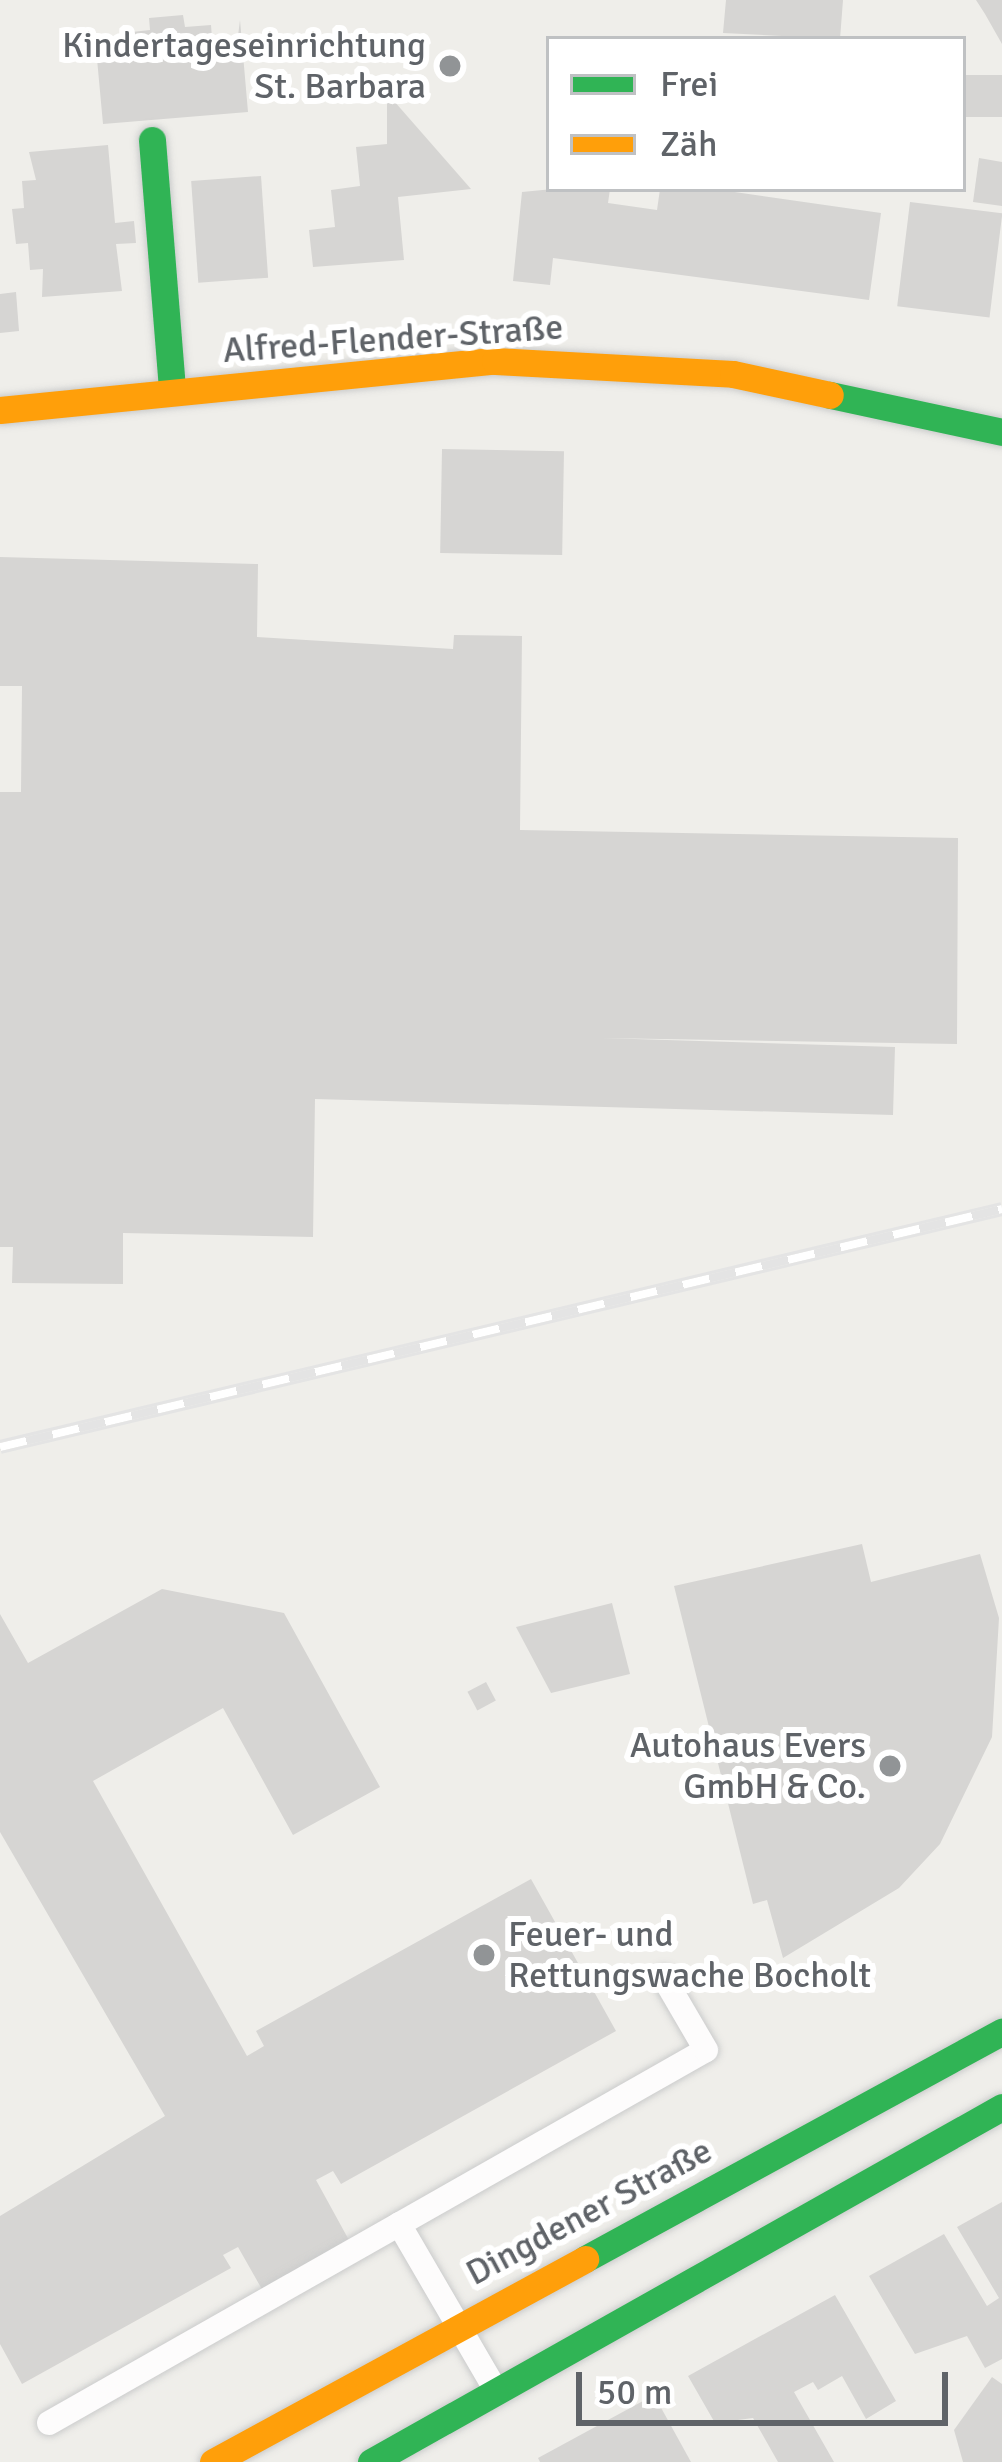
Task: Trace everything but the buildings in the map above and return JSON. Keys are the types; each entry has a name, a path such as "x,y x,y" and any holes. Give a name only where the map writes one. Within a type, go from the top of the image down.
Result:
{"main road":[{"path":"152,140 172,391"},
{"name":"Alfred-Flender-Straße","path":"0,410 495,361 613,363 733,374 1002,432"},
{"name":"Dingdener Straße","path":"213,2462 458,2324 1002,2032"},
{"path":"371,2462 1002,2107"}],"lane":[{"path":"49,2423 706,2050 664,1978"},
{"path":"399,2224 495,2389"}],"railway":[{"path":"0,1447 1002,1209"}],"traffic: fast":[{"path":"152,140 172,391"},
{"path":"830,395 1002,432"},
{"path":"585,2259 1002,2032"},
{"path":"371,2462 1002,2107"}],"traffic: slow":[{"path":"0,410 495,361 733,374 830,395"},
{"path":"213,2462 585,2259"}],"place":[{"name":"Kindertageseinrichtung St. Barbara","path":"450,66"},
{"name":"Autohaus Evers GmbH & Co.","path":"890,1766"},
{"name":"Feuer- und Rettungswache Bocholt","path":"484,1955"}]}
